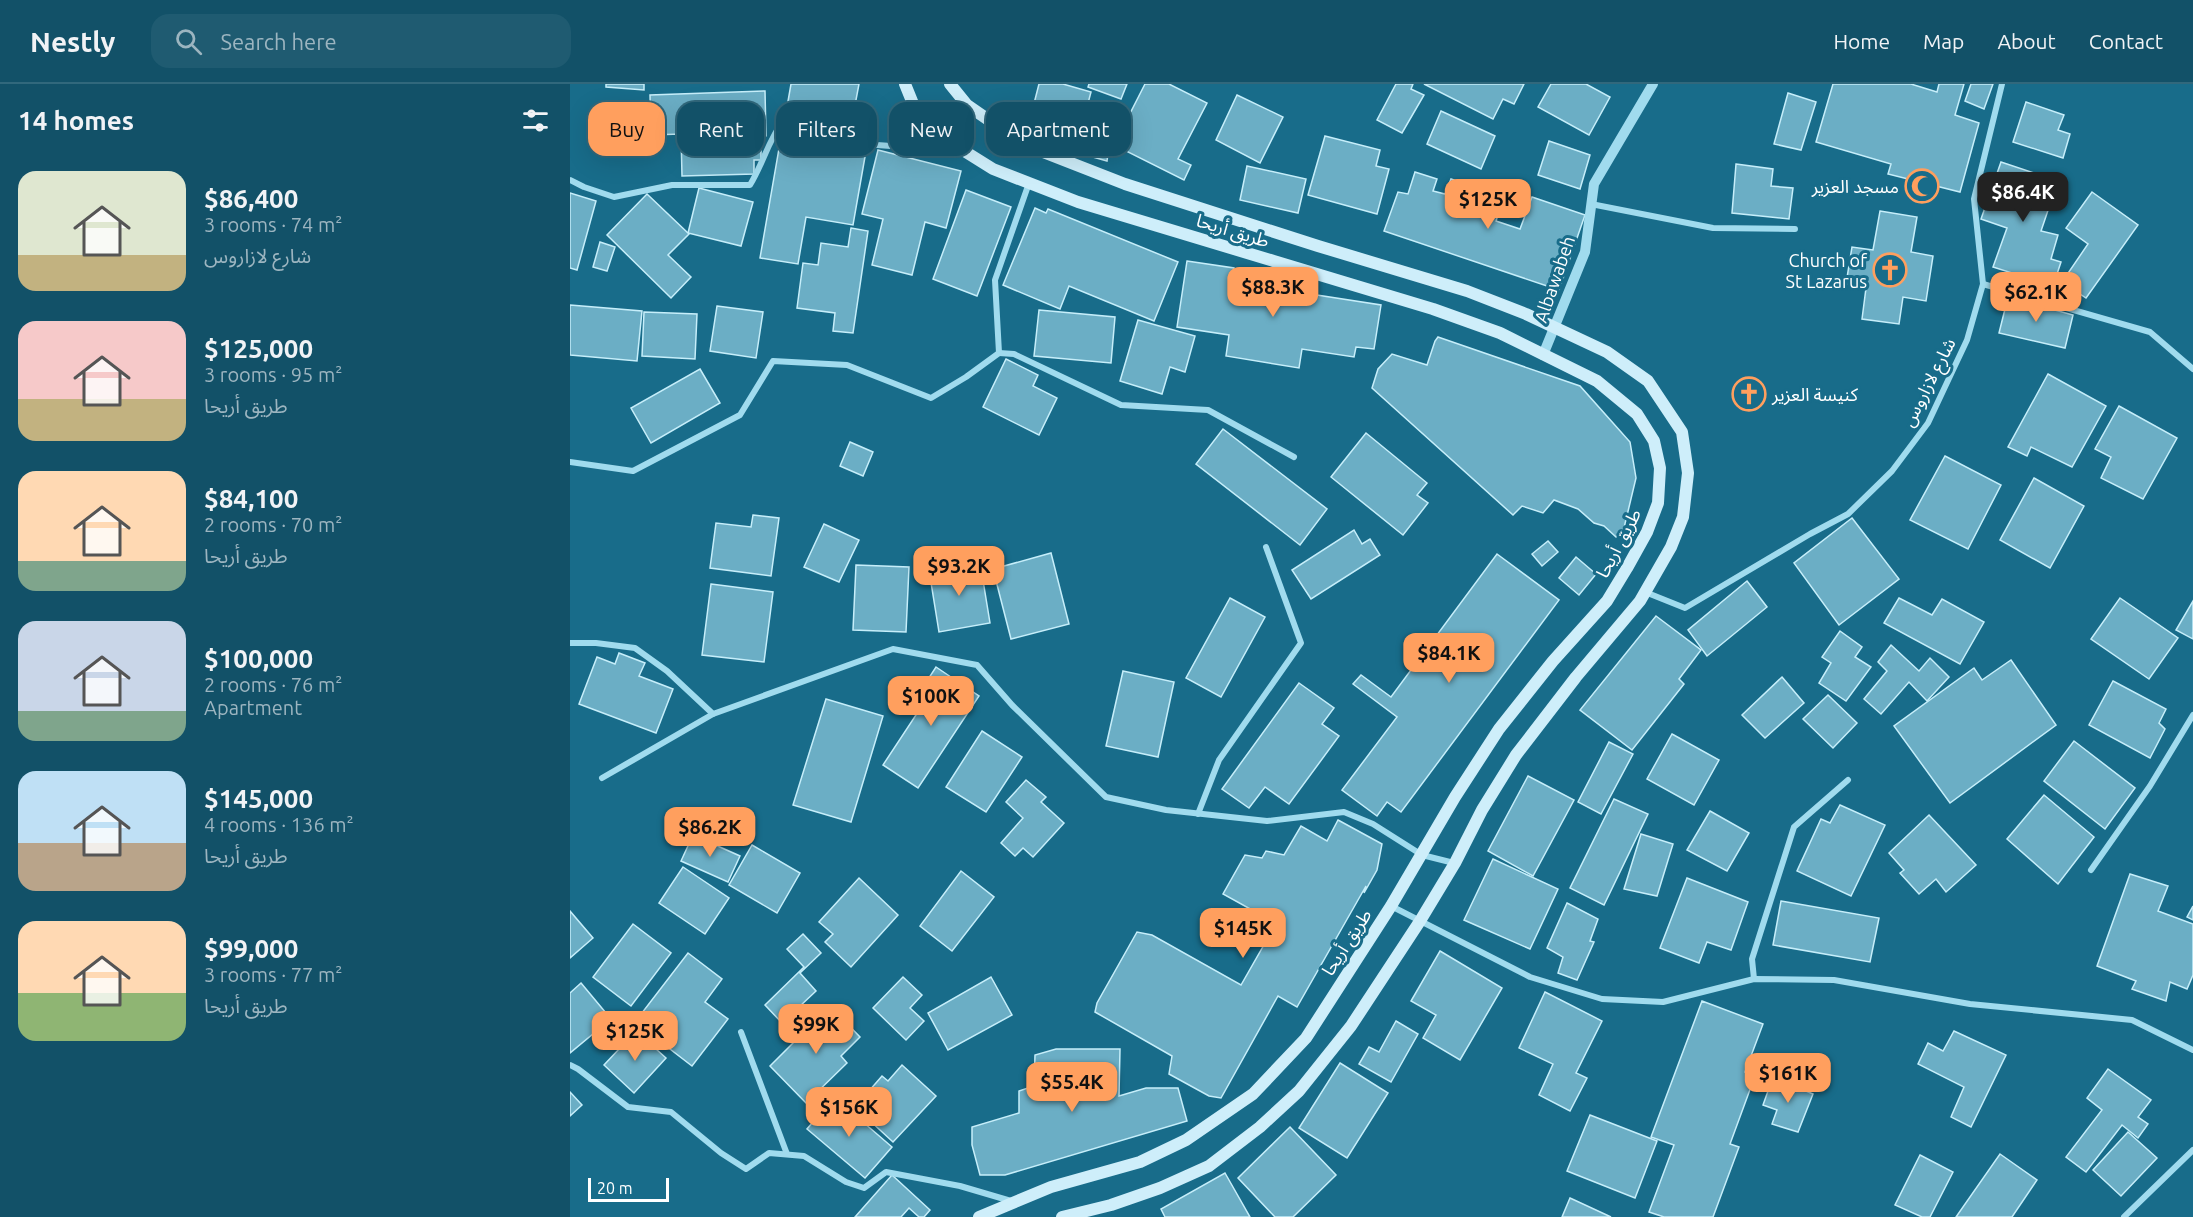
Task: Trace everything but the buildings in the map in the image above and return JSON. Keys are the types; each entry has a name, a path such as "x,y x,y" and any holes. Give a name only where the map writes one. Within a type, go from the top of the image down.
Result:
{"main road":[{"name":"طريق أريحا","path":"905,84 912,102"},
{"name":"طريق أريحا","path":"950,84 967,105 1025,145 1125,184 1317,246 1467,291 1556,327 1607,352 1648,381 1682,432 1688,473 1683,517 1671,547 1645,592 1516,755 1482,810 1455,864 1420,921 1351,1026 1299,1091 1260,1127 1209,1166 1170,1184 1112,1205 1062,1217"},
{"name":"طريق أريحا","path":"972,156 993,169 1078,202 1432,309 1500,333 1597,381 1637,414 1654,441 1660,468 1658,503 1642,541 1607,601 1553,661 1499,729 1455,797 1391,906 1306,1038 1253,1094 1186,1140 1140,1162 1051,1187 979,1217"}],"street":[{"name":"Albawabeh","path":"1543,355 1585,252 1594,184 1653,84"},
{"name":"شارع لازاروس","path":"1645,592 1685,608 1848,514 1892,471 1928,423 1967,340 1983,284 1974,200 2002,84"},
{"path":"570,180 614,196 672,185 750,185 760,170 772,135 783,121 803,122 863,144 889,146"},
{"path":"999,353 995,280 1029,183"},
{"path":"1591,204 1713,228 1795,229"},
{"path":"1983,284 2150,333 2193,369"},
{"path":"570,462 633,471 740,415 773,361 847,365 931,398 966,377 999,353 1014,354 1121,405 1208,410 1294,457"},
{"path":"1198,813 1219,760 1301,643 1266,547"},
{"path":"570,643 596,643 635,648 667,671 713,714"},
{"path":"602,778 713,714 893,649 977,665 1012,705 1106,797 1166,810 1267,821 1344,812 1372,824 1422,855 1455,864"},
{"path":"2091,870 2150,786 2193,715"},
{"path":"1754,979 1752,959 1794,827 1848,780"},
{"path":"1391,906 1530,977 1602,999 1663,1002 1754,979 1834,980 1970,1004 2132,1020 2193,1050"},
{"path":"741,1032 787,1154"},
{"path":"570,1065 628,1107 670,1112 721,1153 746,1169 769,1153 804,1156 846,1182 864,1188 886,1172 960,1186 1015,1202"},
{"path":"2124,1217 2193,1150"}],"place":[{"name":"مسجد العزير","path":"1922,186"},
{"name":"Church of St Lazarus","path":"1890,270"},
{"name":"كنيسة العزير","path":"1749,394"}]}
